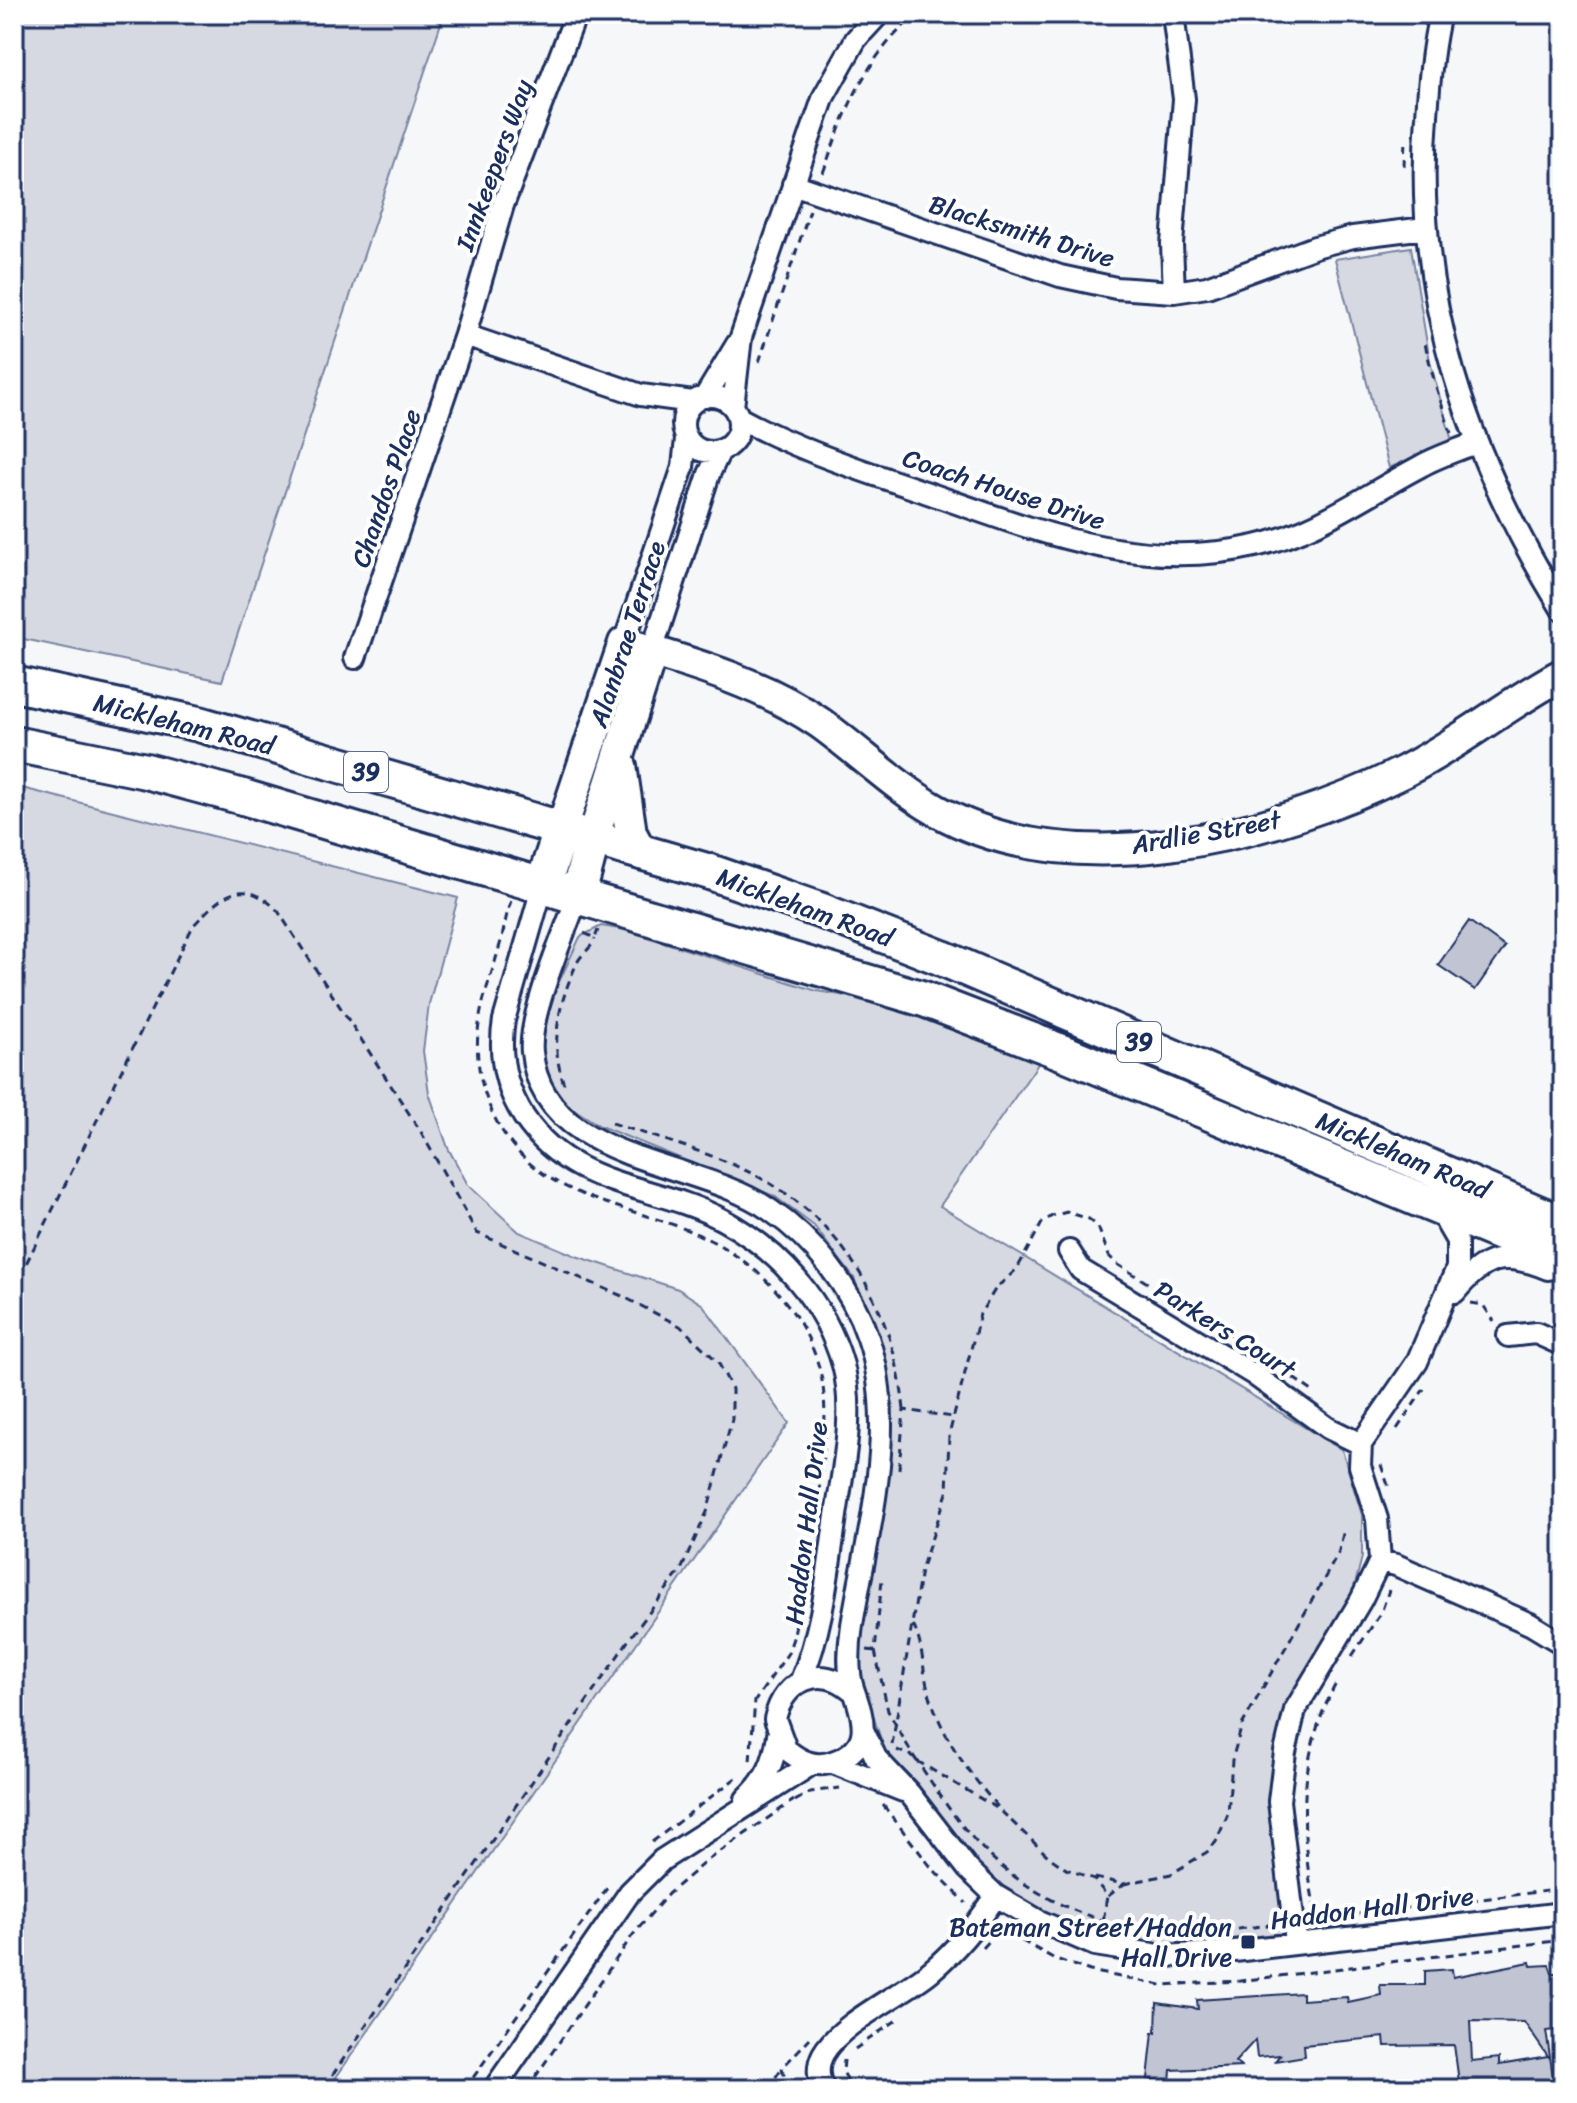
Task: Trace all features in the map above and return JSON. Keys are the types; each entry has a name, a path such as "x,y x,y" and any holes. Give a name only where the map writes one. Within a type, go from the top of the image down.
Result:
{"main road":[{"name":"Mickleham Road","path":"14,684 199,724 578,833 808,906 942,958 1563,1224"},
{"name":"Mickleham Road","path":"14,744 160,775 578,895 924,999 1082,1060 1563,1259"},
{"path":"543,885 578,833"},
{"path":"578,833 578,895"}],"street":[{"name":"Innkeepers Way","path":"465,335 503,205 576,14"},
{"path":"684,431 699,400 741,337 836,68 879,14"},
{"path":"1173,14 1184,99 1172,244 1174,292"},
{"path":"1440,14 1424,144 1425,228 1434,295 1448,359 1475,443 1528,554 1563,611"},
{"name":"Blacksmith Drive","path":"793,184 1060,276 1116,288 1174,292 1236,278 1344,240 1425,228"},
{"path":"465,335 641,395 699,400 720,397 736,412"},
{"name":"Chandos Place","path":"355,658 465,335"},
{"path":"641,395 684,431 701,451 728,446 736,412 741,337"},
{"name":"Coach House Drive","path":"736,412 787,445 1075,542 1121,552 1165,555 1241,548 1304,531 1422,465 1475,443"},
{"name":"Alanbrae Terrace","path":"578,833 638,647 683,467 684,431"},
{"name":"Coach House Drive","path":"728,446 787,445"},
{"name":"Alanbrae Terrace","path":"578,833 620,756 638,647 709,474 728,446"},
{"name":"Ardlie Street","path":"638,647 784,702 818,722 914,797 961,823 1020,841 1096,848 1212,836 1267,824 1343,799 1429,757 1563,674"},
{"path":"620,756 631,833 641,852"},
{"name":"Haddon Hall Drive","path":"543,885 504,1020 501,1040 508,1093 540,1140 578,1169 721,1218 759,1242 797,1277 825,1319 843,1366 845,1455 817,1642 801,1680"},
{"path":"578,895 535,1019 531,1051 541,1082 557,1112 569,1126 592,1140 727,1186 770,1209 809,1241 834,1274 868,1337 882,1412 878,1468 849,1641 853,1691"},
{"path":"1295,1932 1279,1801 1295,1710 1387,1562 1360,1466 1361,1444 1407,1381 1445,1304 1457,1268 1459,1251 1452,1231 1436,1207"},
{"name":"Parkers Court","path":"1069,1251 1081,1270 1253,1374 1328,1428 1361,1444"},
{"path":"1445,1304 1472,1272 1489,1260 1523,1261 1563,1275"},
{"path":"1508,1336 1536,1333 1563,1345"},
{"path":"1387,1562 1530,1624 1563,1644"},
{"path":"494,2089 630,1892 662,1860 729,1816 857,1745 863,1730 861,1704 853,1691 831,1677 801,1680 786,1691 778,1704 775,1719 783,1785"},
{"name":"Haddon Hall Drive","path":"863,1730 876,1758 910,1794 937,1834 996,1896 1039,1921 1095,1945 1165,1956 1295,1932 1563,1913"},
{"path":"778,1735 786,1749 869,1776 910,1794"},
{"path":"817,2087 822,2055 839,2037 931,1971 965,1938 996,1896"}],"path":[{"path":"757,369 858,83 884,45 917,14"},
{"path":"1404,167 1406,128"},
{"path":"1425,343 1451,433 1439,438"},
{"path":"14,1288 193,926 219,898 243,891 263,895 278,911 421,1132 477,1233 622,1296 680,1326 718,1362 732,1389 732,1419 707,1512 681,1570 630,1638 323,2089"},
{"path":"509,907 485,994 477,1058 492,1113 506,1139 523,1158 565,1189 718,1244 749,1264 774,1287 795,1314 820,1370 825,1402 824,1441 794,1635 788,1653 755,1701 751,1716 750,1761"},
{"path":"1000,1810 906,1751 888,1752 896,1729 921,1570 947,1493 949,1435 980,1314 996,1288 1017,1269 1042,1223 1067,1212 1089,1219 1098,1227 1109,1256 1117,1264 1276,1364 1322,1399"},
{"path":"1466,1305 1483,1305 1495,1325 1508,1336"},
{"path":"1394,1431 1426,1384"},
{"path":"1379,1458 1390,1491"},
{"path":"913,1625 918,1634 931,1696 952,1748 1000,1810 1066,1869 1124,1884 1171,1874 1207,1852 1216,1842 1228,1814 1232,1760 1242,1725 1338,1554 1344,1530"},
{"path":"1352,1656 1381,1613 1387,1562"},
{"path":"875,1651 882,1690 896,1729 988,1856 1042,1895 1103,1922 1148,1932 1192,1934"},
{"path":"1317,1919 1303,1820 1303,1790 1319,1718 1343,1670"},
{"path":"752,1747 783,1785"},
{"path":"648,1845 742,1773"},
{"path":"527,2089 632,1936 668,1894 783,1785 857,1791 869,1776"},
{"path":"1088,1876 1107,1897"},
{"path":"465,2089 581,1922 616,1878"},
{"path":"1103,1922 1107,1897 1124,1884"},
{"path":"1216,1932 1295,1932 1317,1919 1563,1889"},
{"path":"768,2089 782,2068"}],"shaded area":[{"path":"14,14 444,14 222,681 14,637"},
{"path":"1411,247 1430,362 1452,441 1389,468 1335,259"},
{"path":"14,786 458,898 429,1004 423,1051 429,1093 448,1148 468,1185 519,1232 576,1256 678,1289 703,1305 789,1423 328,2089 14,2089"},
{"path":"601,926 625,930 817,991 912,1007 1040,1061 940,1206 1342,1450 1362,1515 1362,1557 1352,1596 1287,1702 1276,1745 1267,1803 1285,1934 1164,1945 1096,1936 1038,1908 1002,1885 969,1857 941,1823 917,1783 885,1751 863,1687 855,1639 883,1466 877,1337 854,1278 814,1226 774,1196 600,1126 566,1104 548,1078 540,1046 542,1018 580,937"}],"building":[{"path":"1469,921 1505,947 1475,990 1438,965"},
{"path":"1530,1962 1531,1966 1549,1965 1552,1973 1561,1973 1563,2029 1546,2031 1555,2089 1460,2089 1454,2045 1385,2046 1384,2037 1304,2045 1305,2056 1275,2061 1280,2055 1257,2057 1255,2040 1235,2062 1241,2067 1171,2070 1170,2082 1148,2079 1153,2032 1156,2032 1157,2003 1198,2009 1197,2000 1302,1993 1302,2000 1347,1997 1348,2002 1381,1995 1380,1985 1425,1985 1425,1971 1452,1969 1453,1977","holes":["1470,2021 1524,2022 1548,2057 1499,2065 1499,2058 1472,2061"]}],"place":[{"name":"Bateman Street/Haddon Hall Drive","path":"1248,1942"}]}
